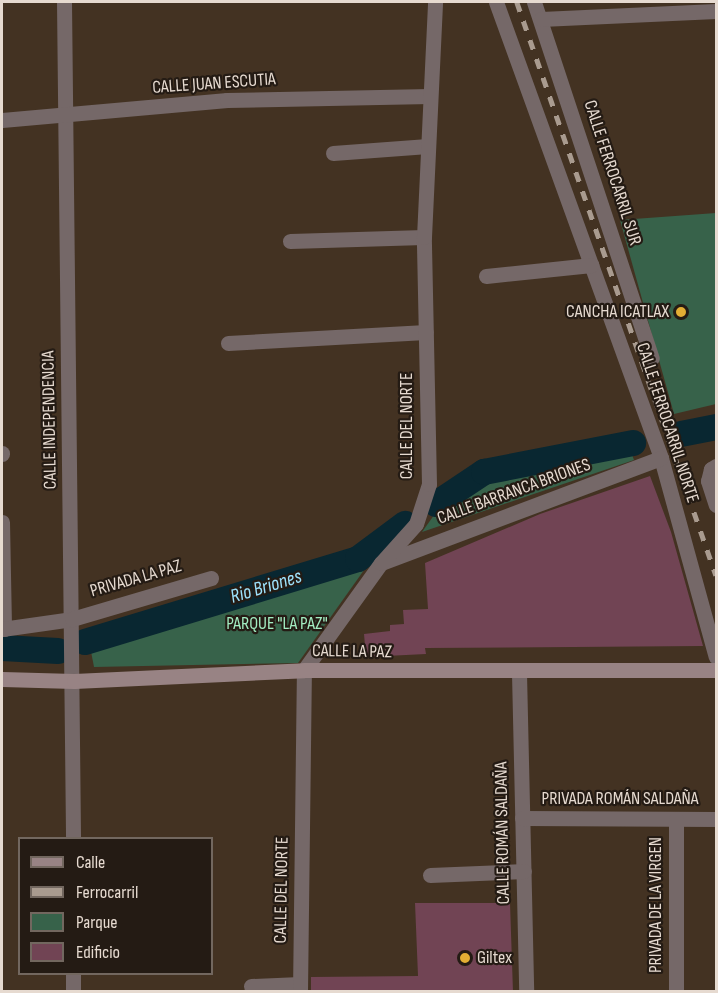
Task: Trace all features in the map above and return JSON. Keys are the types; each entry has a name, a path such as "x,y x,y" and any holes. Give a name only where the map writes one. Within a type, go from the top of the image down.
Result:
{"main road":[{"name":"CALLE LA PAZ","path":"2,679 74,681 304,670 519,673 713,664"}],"street":[{"name":"CALLE INDEPENDENCIA","path":"64,2 74,681 73,837"},
{"name":"CALLE DEL NORTE","path":"300,988 304,670 381,563 416,524 429,484 424,237 435,2"},
{"name":"CALLE FERROCARRIL NORTE","path":"496,2 661,458 713,664"},
{"name":"CALLE FERROCARRIL SUR","path":"534,2 652,358"},
{"path":"541,19 717,11"},
{"name":"CALLE JUAN ESCUTIA","path":"2,120 227,100 430,96"},
{"path":"333,153 428,146"},
{"path":"290,241 424,237"},
{"path":"486,276 591,265"},
{"path":"228,343 426,332"},
{"name":"CALLE BARRANCA BRIONES","path":"381,563 661,458"},
{"path":"714,468 708,481 717,505"},
{"path":"2,522 3,629 72,619"},
{"name":"PRIVADA LA PAZ","path":"72,619 211,578"},
{"name":"CALLE ROMÁN SALDAÑA","path":"519,673 526,992"},
{"name":"PRIVADA ROMÁN SALDAÑA","path":"522,818 717,819"},
{"name":"PRIVADA DE LA VIRGEN","path":"676,819 676,992"},
{"path":"430,874 524,871"},
{"path":"73,975 73,992"},
{"path":"251,986 300,988"}],"green space":[{"name":"CANCHA ICATLAX","path":"716,213 716,404 674,414 620,220"},
{"path":"630,449 634,460 422,532 437,511 484,483"},
{"name":"PARQUE \"LA PAZ\"","path":"374,556 298,663 94,667 89,641"}],"building":[{"path":"650,476 671,532 703,646 425,648 426,654 366,657 364,634 390,631 390,625 404,624 403,610 428,609 425,563 540,514"},
{"path":"415,903 510,903 513,992 311,992 311,977 418,976"}],"waterway":[{"name":"Rio Briones","path":"681,434 716,427"},
{"name":"Rio Briones","path":"436,504 484,472 633,443"},
{"name":"Rio Briones","path":"85,642 358,559 405,524"},
{"name":"Rio Briones","path":"2,648 58,651"}],"railway":[{"path":"517,2 716,575"}],"place":[{"name":"CANCHA ICATLAX","path":"681,312"},
{"name":"Giltex","path":"465,958"}]}
